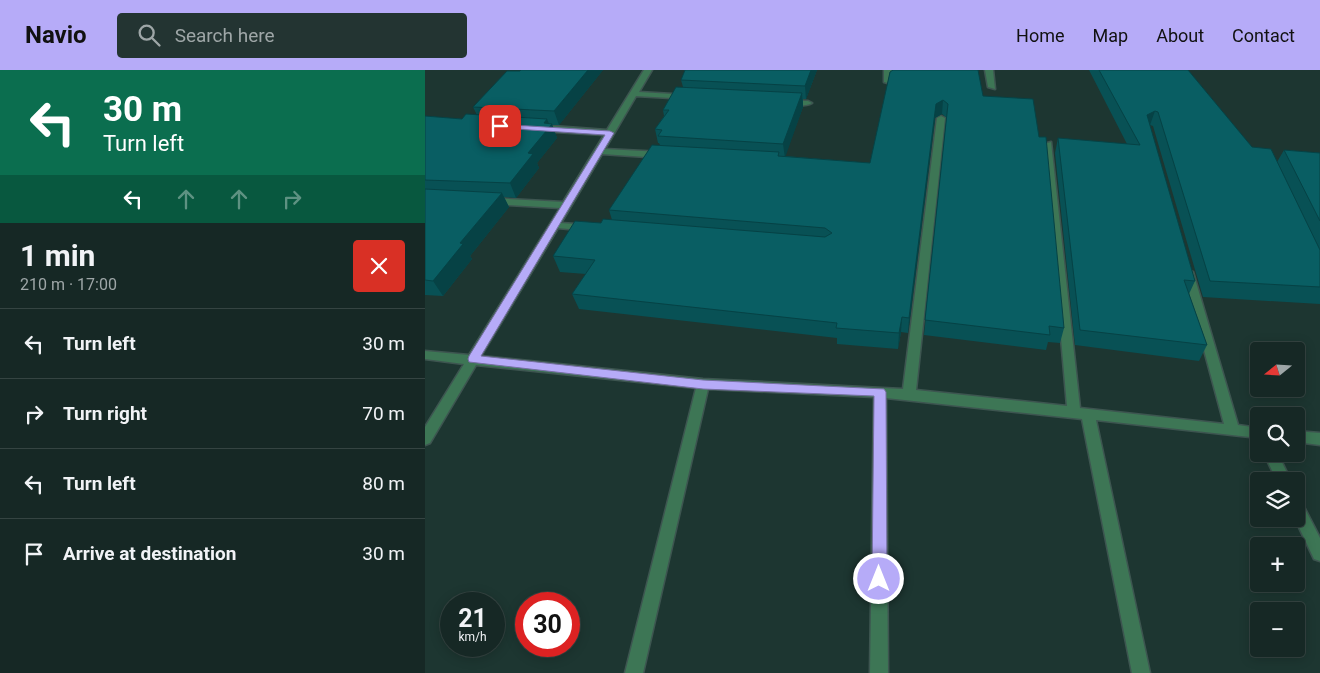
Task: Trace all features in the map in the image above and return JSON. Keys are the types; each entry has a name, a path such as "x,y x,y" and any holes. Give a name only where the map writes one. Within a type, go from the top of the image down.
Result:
{"street":[{"path":"425,439 648,70"},
{"path":"888,70 888,82"},
{"path":"989,70 992,87"},
{"path":"634,94 702,97"},
{"path":"779,102 808,103"},
{"path":"909,394 941,118"},
{"path":"533,128 610,133"},
{"path":"1048,144 1081,414 1141,673"},
{"path":"599,151 669,155"},
{"path":"482,201 567,205"},
{"path":"554,225 603,229"},
{"path":"1185,262 1233,430"},
{"path":"425,355 703,384 909,394 1250,432"},
{"path":"634,673 703,384"},
{"path":"879,673 880,392"},
{"path":"1305,437 1320,438"},
{"path":"1305,524 1320,554"}],"building":[{"path":"588,70 554,111 473,107 507,71"},
{"path":"685,70 811,70 805,86 681,80"},
{"path":"893,70 978,70 983,96 1033,99 1039,137 1046,137 1064,328 1049,326 1050,335 925,320 948,104 943,100 936,104 909,318 902,317 899,333 836,328 837,323 572,294 595,260 553,256 575,221 601,223 603,219 825,237 832,233 825,228 609,210 652,145 779,152 778,156 870,163 890,72"},
{"path":"1099,70 1188,70 1252,147 1271,149 1320,250 1320,287 1210,281 1158,112 1155,111 1147,115 1195,281 1184,280 1207,345 1080,330 1058,138 1140,145"},
{"path":"676,87 802,93 783,144 658,136 662,130 655,129 669,110 663,110"},
{"path":"466,114 547,119 544,123 552,124 528,153 533,154 510,183 425,180 425,116 462,119"},
{"path":"1284,150 1320,153 1320,221"},
{"path":"425,189 502,193 460,243 463,244 433,281 425,280"}],"route":[{"path":"500,126 610,133 473,359 703,384 880,392 879,579"}]}
